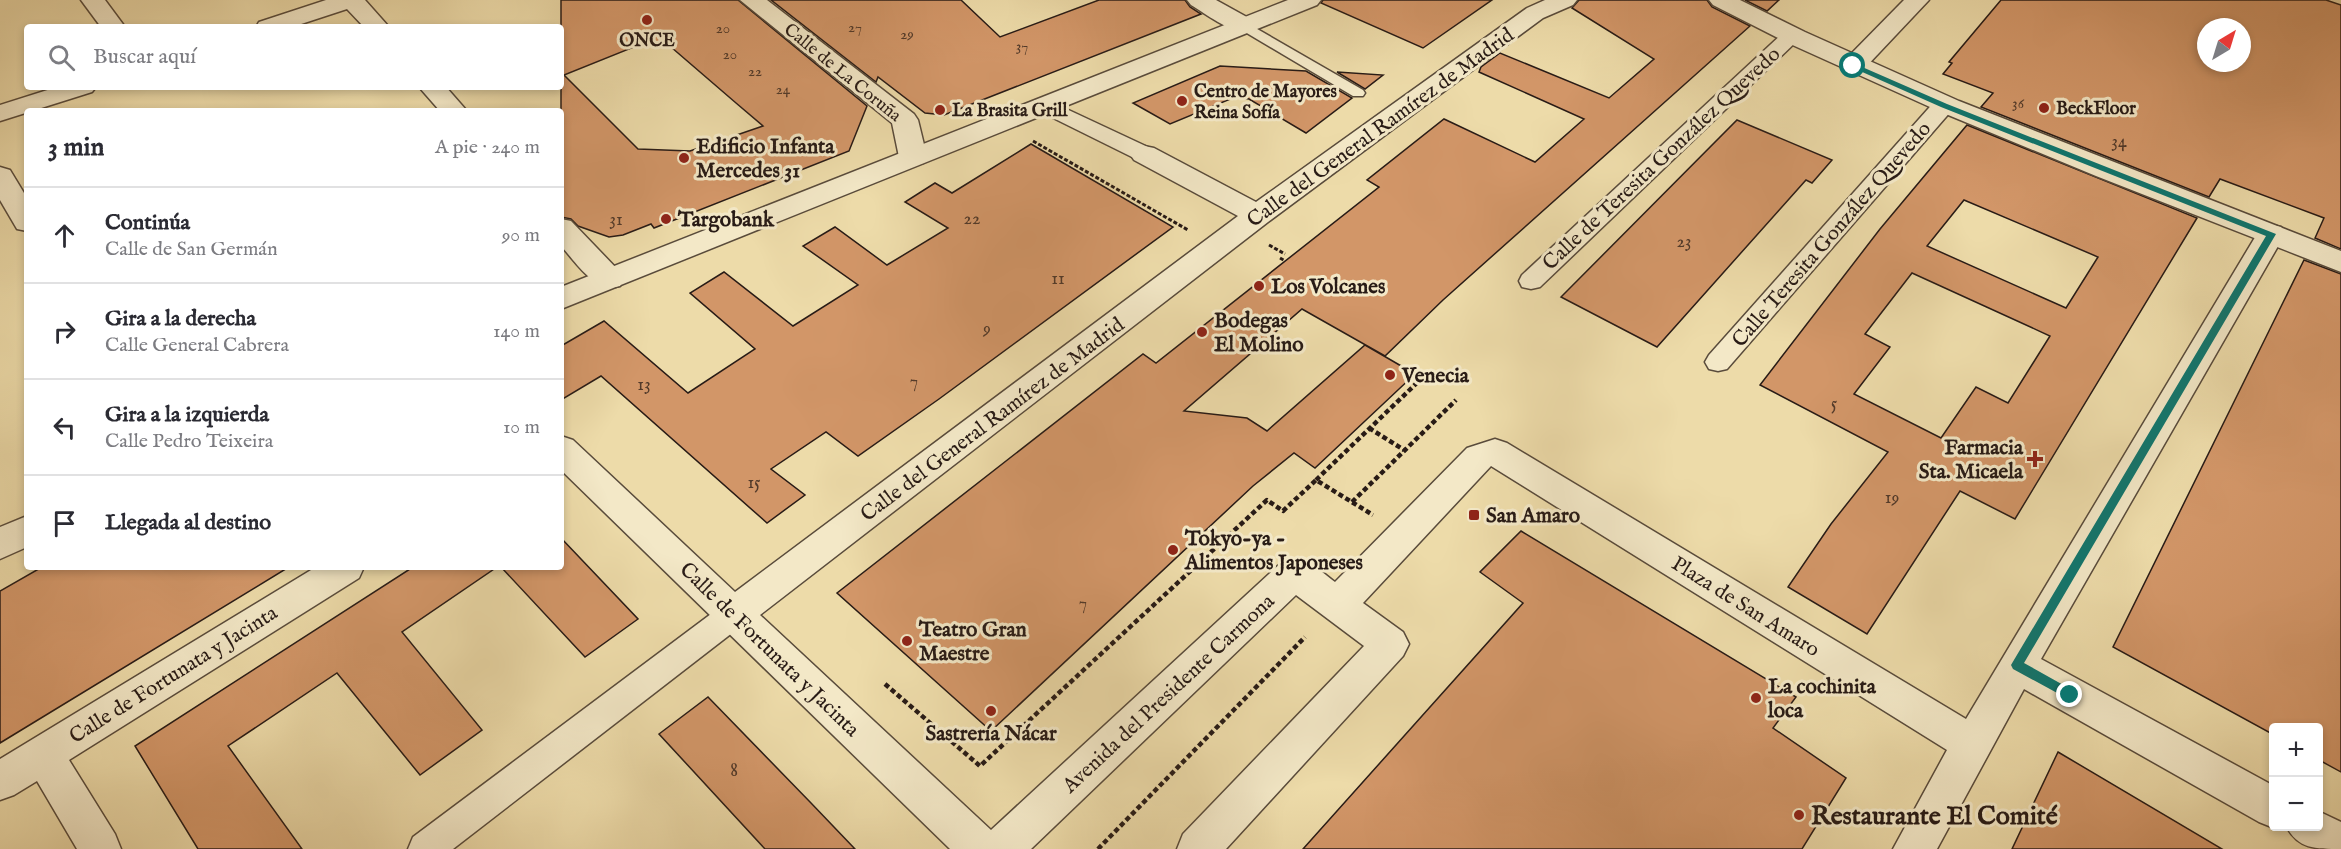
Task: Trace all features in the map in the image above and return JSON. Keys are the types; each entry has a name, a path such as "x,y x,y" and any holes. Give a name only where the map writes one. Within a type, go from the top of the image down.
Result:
{"street":[{"path":"93,0 111,24"},
{"path":"277,24 351,0 374,24"},
{"name":"Calle de La Coruña","path":"752,0 905,120 913,157"},
{"path":"1199,0 1245,26"},
{"path":"564,298 1308,0"},
{"name":"Calle del General Ramírez de Madrid","path":"425,849 1258,215 1535,13 1565,0"},
{"path":"1721,0 1853,66 1944,105 2341,262"},
{"path":"1853,66 1917,0"},
{"name":"Calle de Teresita González Quevedo","path":"1531,281 1791,36"},
{"path":"0,113 73,90"},
{"path":"435,90 451,108"},
{"path":"1045,105 1144,154 1258,215"},
{"name":"Calle Teresita González Quevedo","path":"1718,362 1944,105"},
{"path":"0,176 24,217"},
{"path":"564,231 609,279"},
{"path":"1914,849 2017,665 2271,234"},
{"name":"Calle de Fortunata y Jacinta","path":"564,452 980,849"},
{"name":"Plaza de San Amaro","path":"1338,604 1479,457 1495,452 1972,744"},
{"path":"0,544 24,532"},
{"name":"Calle de Fortunata y Jacinta","path":"0,781 341,570"},
{"name":"Avenida del Presidente Carmona","path":"1001,849 1295,573 1390,644 1198,849"},
{"path":"2017,665 2269,805"},
{"path":"43,754 100,849"},
{"path":"2316,831 2341,845"}],"lane":[{"path":"1245,26 1358,93"}],"path":[{"path":"1028,138 1198,235"},
{"path":"1280,258 1285,261"},
{"path":"885,684 980,766 1267,500 1283,511 1422,378"},
{"path":"1352,502 1456,400"},
{"path":"1369,428 1404,450"},
{"path":"1316,480 1376,517"},
{"path":"1098,849 1305,637"}],"building":[{"path":"561,0 738,0 867,106 849,151 654,228 651,224 623,235 609,237 578,226 571,219 564,218 564,108 561,108 561,90 564,90 564,75 564,24 561,24","holes":["664,41 763,126 690,151 638,149 564,75 646,42 652,47"]},
{"path":"771,0 961,0 1000,37 1099,0 1185,0 1190,7 1201,14 944,115 925,113 878,77 876,82"},
{"path":"1323,0 1492,0 1423,48 1321,3"},
{"path":"1579,0 1707,0 1712,7 1750,26 1443,300 1385,356 1302,309 1184,411 1247,418 1267,431 1365,345 1415,374 1315,468 1294,453 1253,486 991,731 837,593 1143,354 1156,363 1379,187 1367,180 1444,119 1535,162 1584,119 1479,72 1481,67 1500,53 1609,98 1654,59 1572,8"},
{"path":"1745,0 1779,0 1767,11"},
{"path":"2001,0 2326,0 2341,5 2341,249 2315,238 2324,218 2220,179 2209,197 1981,107 1993,93 1943,74 1952,63 1949,62"},
{"name":"Centro de Mayores Reina Sofía","path":"1220,66 1306,71 1352,98 1306,133 1249,99 1235,97 1170,124 1133,103"},
{"path":"1337,72 1383,75 1365,89"},
{"path":"1737,120 1832,160 1812,183 1806,180 1657,347 1561,297"},
{"path":"1967,125 2197,218 2015,519 1960,491 1867,634 1788,587 1831,524 1888,452 1760,385 1880,229","holes":["1964,200 2098,257 2066,308 1927,246","1912,273 2050,336 2008,403 1976,387 1941,438 1854,394 1890,347 1865,334"]},
{"path":"1031,144 1173,227 858,456 826,432 771,469 805,495 767,523 601,376 564,398 564,344 604,321 688,393 755,349 690,293 724,272 793,326 858,285 803,246 835,227 887,265 948,228 905,202 935,183 952,193"},
{"path":"2304,260 2341,274 2341,772 2323,762 2323,723 2269,723 2269,732 2113,647"},
{"path":"1521,531 1796,697 1773,728 1846,778 1802,849 1303,849 1523,603 1480,572"},
{"path":"564,541 638,619 585,657 504,570 564,570"},
{"path":"37,570 284,570 0,743 0,591"},
{"path":"408,570 493,570 402,632 482,730 420,775 337,673 228,746 302,849 198,849 135,746"},
{"path":"708,697 855,849 765,849 659,734"},
{"path":"2058,752 2222,849 2012,849"}],"place":[{"name":"ONCE","path":"647,20"},
{"name":"Centro de Mayores Reina Sofía","path":"1182,101"},
{"name":"BeckFloor","path":"2044,108"},
{"name":"La Brasita Grill","path":"940,110"},
{"name":"Edificio Infanta Mercedes 31","path":"684,158"},
{"name":"Targobank","path":"666,219"},
{"name":"Los Volcanes","path":"1259,286"},
{"name":"Bodegas El Molino","path":"1202,332"},
{"name":"Venecia","path":"1390,375"},
{"name":"Farmacia Sta. Micaela","path":"2035,459"},
{"name":"San Amaro","path":"1474,515"},
{"name":"Tokyo-ya - Alimentos Japoneses","path":"1173,550"},
{"name":"Teatro Gran Maestre","path":"907,641"},
{"name":"La cochinita loca","path":"1756,698"},
{"name":"Sastrería Nácar","path":"991,711"},
{"name":"Restaurante El Comité","path":"1799,815"}],"route":[{"path":"1853,66 1944,105 2271,234 2017,665 2070,695"}]}
